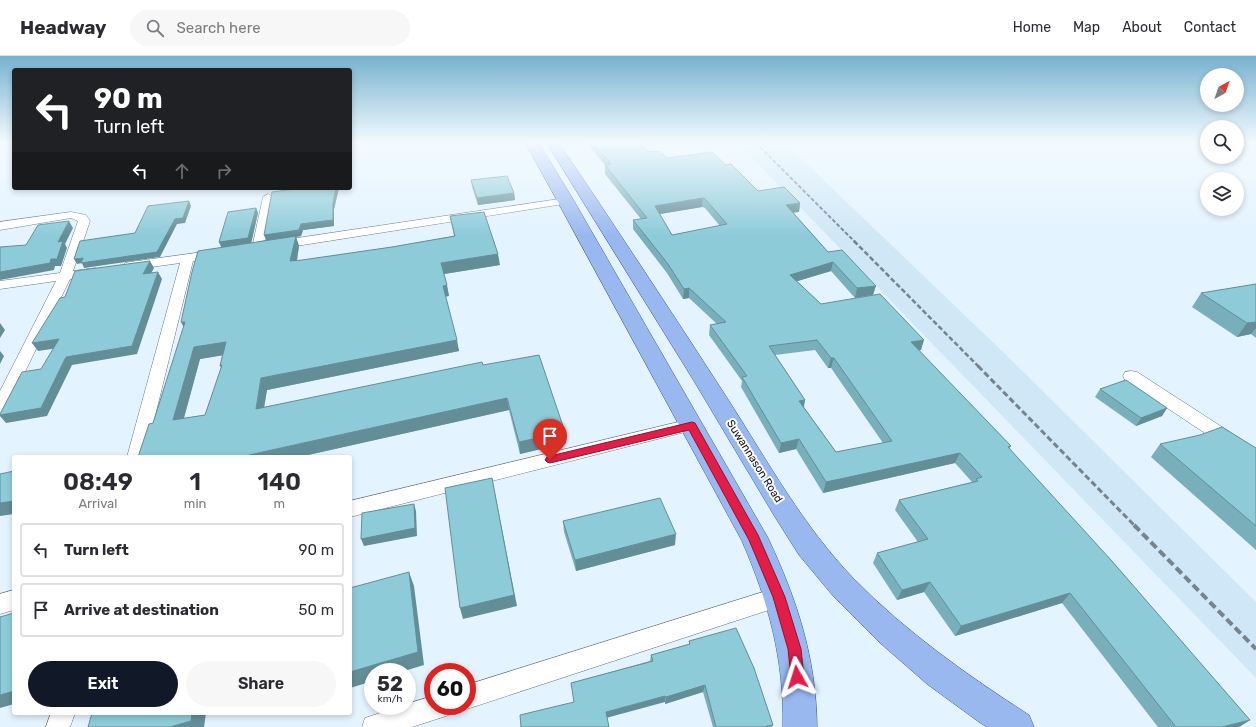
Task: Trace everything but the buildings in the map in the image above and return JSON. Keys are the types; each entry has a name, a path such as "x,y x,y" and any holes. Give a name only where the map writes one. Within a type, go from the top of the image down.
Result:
{"main road":[{"path":"550,174 754,538 779,597 794,649 801,706 800,727"},
{"name":"Suwannason Road","path":"573,174 722,407 794,525 823,564 864,609 910,651 984,706 1017,727"}],"street":[{"path":"258,248 268,197"},
{"path":"243,250 566,201"},
{"path":"0,226 71,215 82,217 84,220 82,230 65,276 0,407"},
{"path":"119,268 227,252"},
{"path":"137,455 188,258"},
{"path":"0,285 104,270"},
{"path":"1131,376 1256,458"},
{"path":"352,509 692,426"},
{"path":"476,694 779,597"},
{"path":"0,604 12,601"},
{"path":"374,727 424,711"},
{"path":"58,727 62,715"}],"shaded area":[{"path":"768,174 818,174 1004,353 1256,602 1256,678"}],"railway":[{"path":"787,174 854,241"},
{"path":"854,241 979,367"},
{"path":"978,366 1135,526"},
{"path":"1134,525 1256,649"}],"route":[{"path":"550,460 692,426 754,538 779,597 794,649 797,677"}]}
